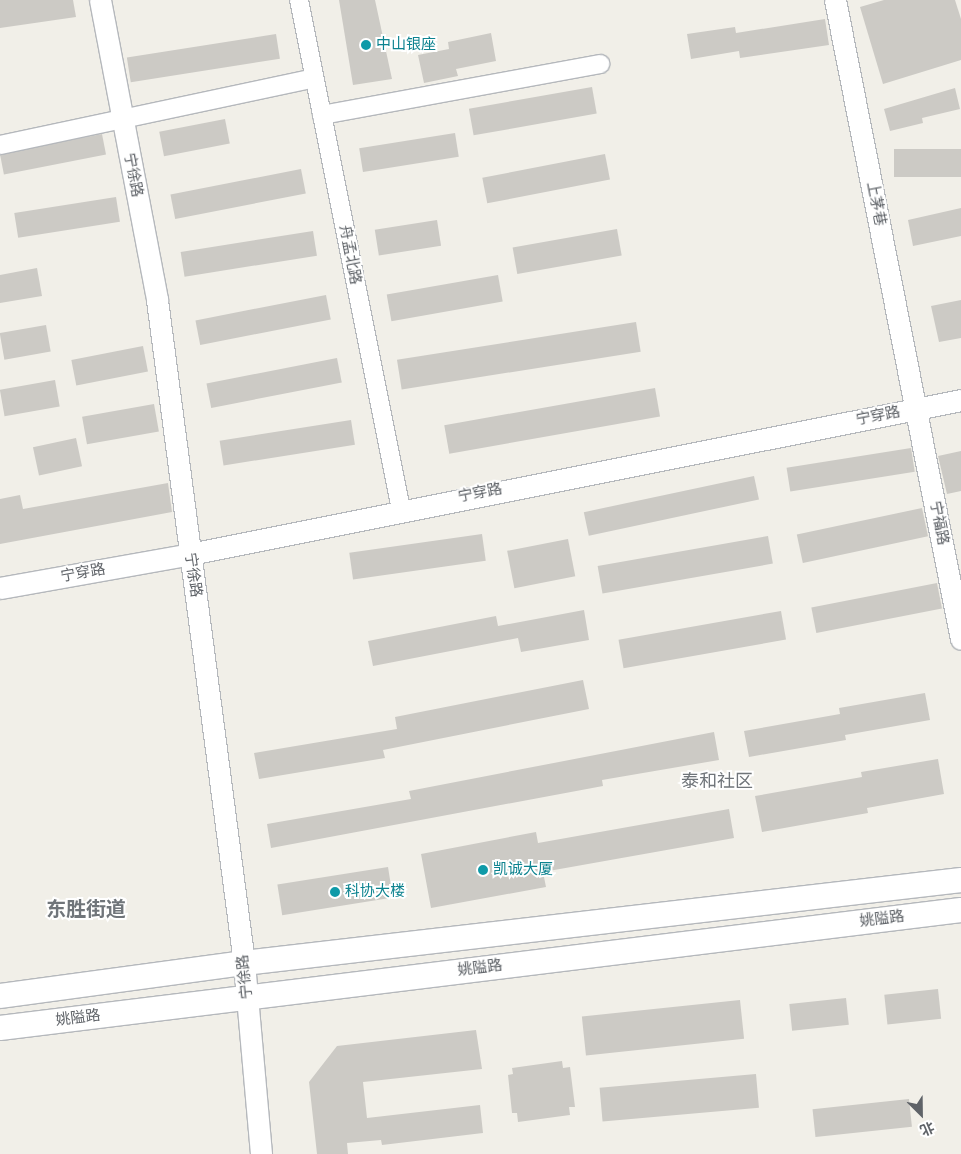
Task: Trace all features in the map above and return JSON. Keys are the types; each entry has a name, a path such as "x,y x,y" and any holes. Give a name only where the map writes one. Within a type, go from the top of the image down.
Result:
{"main road":[{"name":"姚隘路","path":"0,996 244,962 961,880"},
{"name":"姚隘路","path":"0,1028 248,996 961,910"}],"street":[{"name":"宁徐路","path":"100,0 157,300 244,962 261,1154"},
{"name":"舟孟北路","path":"299,0 401,509"},
{"name":"上茅巷","path":"835,0 917,408"},
{"path":"322,115 600,64"},
{"path":"0,145 314,78"},
{"name":"宁穿路","path":"0,588 190,554 401,509 961,400"},
{"name":"宁福路","path":"917,408 961,639"}],"building":[{"path":"0,0 73,0 76,17 0,28"},
{"name":"中山银座","path":"339,0 375,0 392,79 353,85"},
{"path":"884,0 955,0 961,19 961,60 883,84 860,7"},
{"path":"825,19 829,45 740,58 739,51 691,59 687,34 735,27 736,33"},
{"path":"491,33 496,61 456,69 458,76 424,83 418,55 449,49 448,42"},
{"path":"276,34 280,59 131,82 127,58"},
{"path":"592,87 597,114 474,135 469,109"},
{"path":"955,88 960,109 922,118 923,123 890,131 884,109"},
{"path":"225,119 230,144 164,156 159,132"},
{"path":"455,133 459,157 363,172 359,148"},
{"path":"102,134 106,155 4,174 0,154"},
{"path":"894,149 961,149 961,177 894,177"},
{"path":"605,154 610,180 487,203 482,178"},
{"path":"301,169 306,194 175,219 170,194"},
{"path":"116,197 120,222 18,238 14,213"},
{"path":"961,208 961,236 913,246 908,220"},
{"path":"437,220 441,246 379,256 375,230"},
{"path":"617,229 622,256 517,274 513,247"},
{"path":"313,231 317,256 185,277 181,252"},
{"path":"37,268 42,296 0,303 0,275"},
{"path":"498,275 503,302 391,321 387,295"},
{"path":"326,295 331,320 200,345 195,320"},
{"path":"961,300 961,338 939,342 931,306"},
{"path":"636,322 641,352 402,389 397,360"},
{"path":"46,325 51,352 4,360 0,333"},
{"path":"143,346 148,372 76,385 71,360"},
{"path":"337,358 342,383 211,408 206,383"},
{"path":"55,380 60,407 5,416 0,390"},
{"path":"655,388 660,417 449,454 444,425"},
{"path":"154,404 159,432 87,444 82,417"},
{"path":"351,420 355,445 224,465 220,441"},
{"path":"76,438 82,466 39,476 33,447"},
{"path":"911,448 915,472 790,491 787,468"},
{"path":"961,451 961,491 947,494 938,456"},
{"path":"754,476 759,499 589,536 584,512"},
{"path":"168,483 172,512 0,544 0,499 20,495 23,509"},
{"path":"922,508 928,536 803,563 797,535"},
{"path":"482,534 486,561 353,579 349,553"},
{"path":"768,536 773,564 602,594 598,566"},
{"path":"568,539 575,576 514,588 507,551"},
{"path":"937,583 942,609 816,633 811,607"},
{"path":"584,610 589,640 521,652 518,638 373,666 368,641 496,616 498,626"},
{"path":"781,611 786,640 624,668 619,640"},
{"path":"583,680 589,709 383,750 385,758 259,779 254,753 397,729 395,717"},
{"path":"925,693 930,720 845,735 846,740 749,757 744,731 840,714 839,708"},
{"path":"714,732 719,760 602,780 603,786 271,848 267,824 411,799 409,791"},
{"path":"938,759 944,794 867,808 868,813 762,832 755,796 862,777 861,772"},
{"path":"729,809 734,838 543,872 546,887 431,908 421,854 536,832 538,843"},
{"name":"科协大楼","path":"388,867 393,898 282,915 277,885"},
{"path":"938,989 941,1019 887,1024 884,995"},
{"path":"846,998 849,1025 792,1031 789,1004"},
{"path":"740,1000 744,1039 586,1055 582,1017"},
{"path":"476,1030 482,1069 363,1082 367,1118 480,1105 483,1133 382,1145 381,1140 347,1143 348,1154 317,1154 309,1082 337,1046"},
{"path":"562,1061 563,1068 570,1067 575,1107 569,1107 570,1115 518,1122 517,1113 512,1113 508,1075 513,1074 512,1068"},
{"path":"756,1074 759,1108 603,1122 600,1088"},
{"path":"909,1099 912,1127 815,1137 813,1109"}],"place":[{"name":"中山银座","path":"366,45"},
{"name":"凯诚大厦","path":"483,870"},
{"name":"科协大楼","path":"335,892"}],"district":[{"name":"泰和社区","path":"717,781"},
{"name":"东胜街道","path":"86,909"}]}
